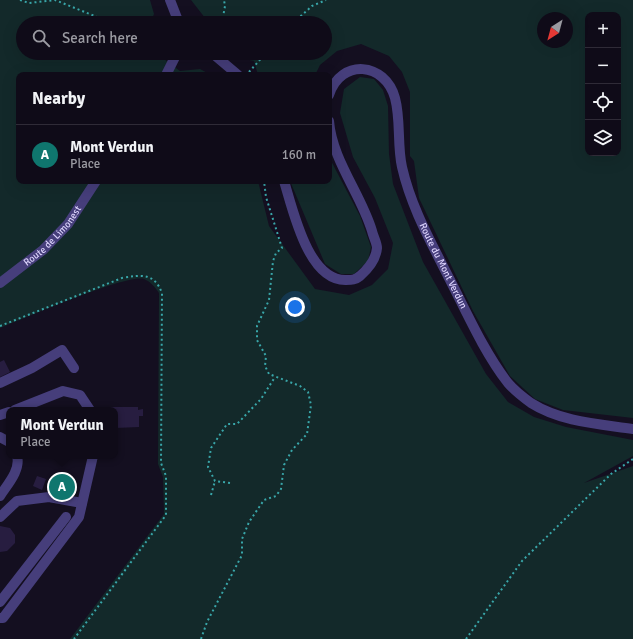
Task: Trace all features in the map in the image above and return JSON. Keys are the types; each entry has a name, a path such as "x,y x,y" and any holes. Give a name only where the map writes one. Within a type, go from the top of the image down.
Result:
{"street":[{"path":"170,0 176,16"},
{"path":"168,72 174,60"},
{"path":"220,60 234,72"},
{"name":"Route du Mont Verdun","path":"332,85 346,72 362,68 378,73 389,83 395,98 402,166 411,201 479,338 509,384 531,403 561,417 588,423 633,429"},
{"path":"285,184 305,243 320,269 339,280 355,280 365,272 372,263 377,248 368,218 336,149 332,133"},
{"name":"Route de Limonest","path":"0,283 48,245 68,224 94,184"},
{"path":"0,384 32,368 62,350 74,368"},
{"path":"22,407 63,391 80,395 88,407"},
{"path":"0,496 12,479 18,459"},
{"path":"0,618 3,618 79,517 92,459"},
{"path":"0,517 18,500 49,497 82,503"},
{"path":"0,602 66,517"}],"path":[{"path":"20,0 29,3 55,0 95,16"},
{"path":"223,16 225,6 224,0"},
{"path":"301,16 312,6 326,0"},
{"path":"248,72 259,60"},
{"path":"201,639 207,622 242,555 242,539 249,522 264,500 276,496 282,489 284,465 292,450 307,434 311,404 308,392 300,386 269,374 265,366 266,356 257,340 257,326 269,300 273,262 276,253 282,248 266,197 264,184"},
{"path":"0,326 122,278 137,275 149,277 158,283 162,293 161,463 166,476 166,515 74,639"},
{"path":"211,495 216,481 208,467 211,448 227,424 237,424 261,399 275,377"},
{"path":"466,639 522,561 611,474 633,459"},
{"path":"216,481 230,483"}],"green space":[{"path":"0,0 150,0 154,14 153,16 16,16 16,60 165,60 180,71 200,69 206,72 16,72 16,184 259,184 269,226 315,289 349,295 372,285 388,269 393,243 375,198 353,157 340,113 344,89 360,77 374,79 383,90 388,106 389,154 393,184 423,262 486,374 508,402 534,417 566,427 633,440 633,456 584,483 633,466 633,639 70,639 164,514 163,477 158,464 159,293 153,285 146,280 134,279 97,290 0,328"},
{"path":"191,0 633,0 633,418 563,410 535,399 510,376 473,311 419,198 414,161 410,156 410,92 402,72 389,56 361,44 337,51 332,55 332,16 204,16"},
{"path":"249,60 326,60 320,65 316,72 257,72 254,61"},
{"path":"332,163 360,216 371,247 368,261 354,274 341,274 325,264 291,184 332,184"}],"building":[{"path":"4,360 10,372 0,377 0,362"},
{"path":"118,407 138,407 138,410 143,409 143,416 139,416 139,427 118,428"},
{"path":"37,476 46,479 42,490 33,486"},
{"path":"0,526 10,528 15,535 15,543 7,551 0,552"}],"place":[{"name":"Mont Verdun","path":"62,487"}]}
